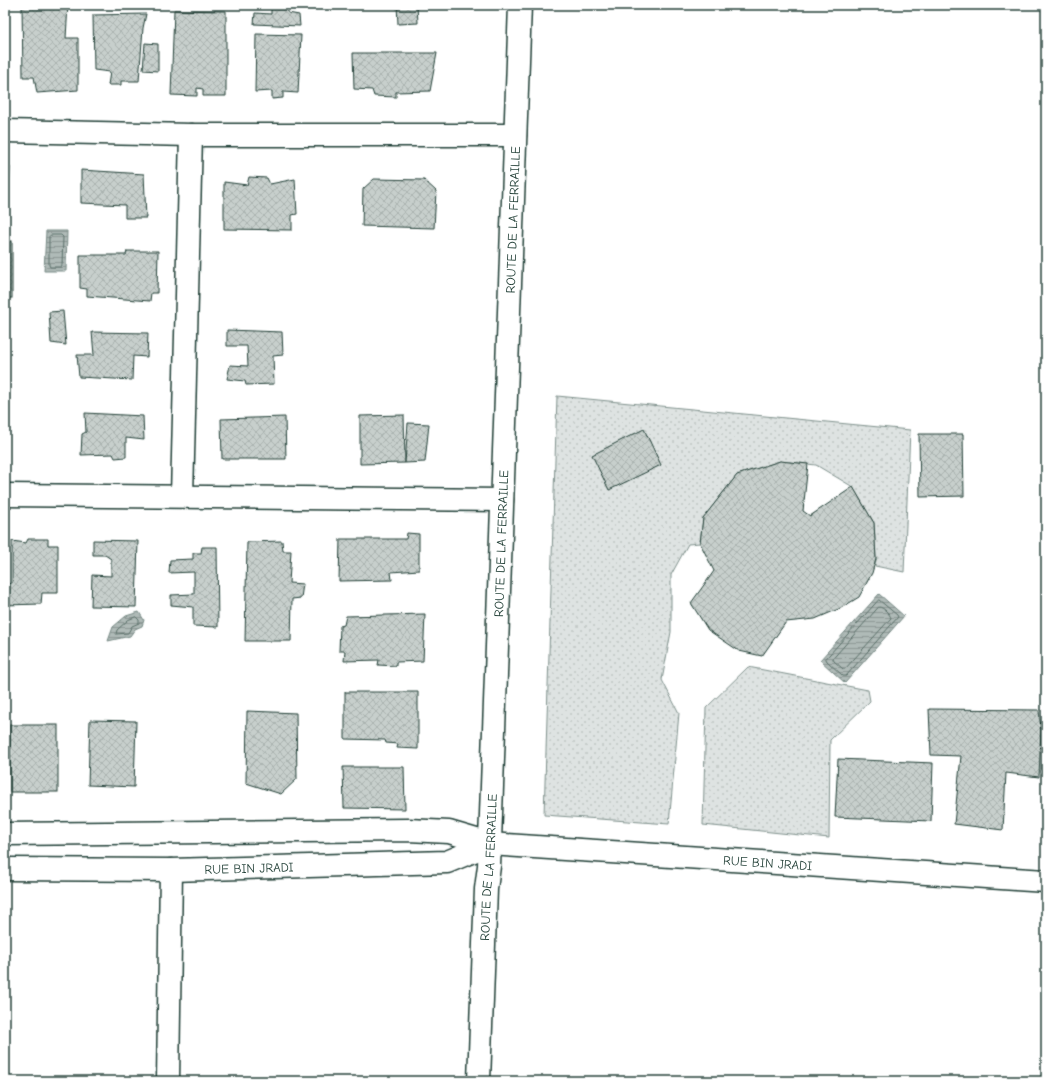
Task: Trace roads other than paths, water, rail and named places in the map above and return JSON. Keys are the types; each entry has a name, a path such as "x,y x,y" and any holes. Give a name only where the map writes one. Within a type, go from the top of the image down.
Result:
{"street":[{"name":"ROUTE DE LA FERRAILLE","path":"479,1081 486,889 490,844 520,5"},
{"path":"5,131 191,135 515,135"},
{"path":"182,496 191,135"},
{"path":"5,495 502,500"},
{"name":"RUE BIN JRADI","path":"5,834 408,830 449,832 490,844 1046,881"},
{"name":"RUE BIN JRADI","path":"5,869 171,870 447,862 490,844"},
{"path":"168,1081 171,870"}],"water":[{"path":"46,231 67,231 66,271 44,271"},
{"path":"879,594 904,616 845,683 820,660"},
{"path":"139,612 144,620 142,626 135,629 130,636 108,641 113,627 126,616"}]}
